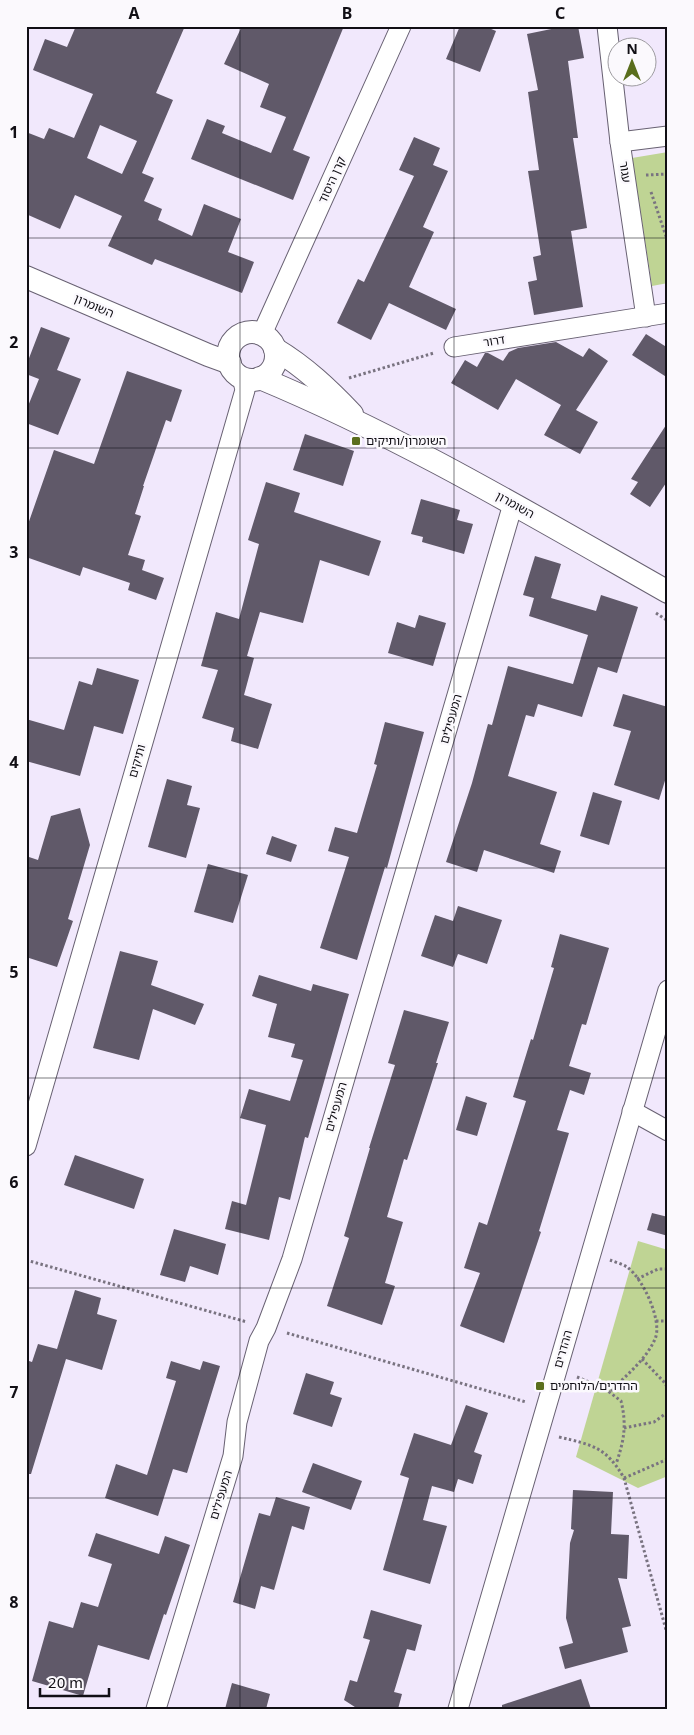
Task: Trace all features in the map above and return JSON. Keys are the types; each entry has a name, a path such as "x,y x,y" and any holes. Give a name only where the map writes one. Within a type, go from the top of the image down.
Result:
{"street":[{"name":"קרן היסוד","path":"269,342 401,26"},
{"name":"עגור","path":"607,26 620,142 646,317"},
{"path":"620,142 668,136"},
{"name":"השומרון","path":"26,277 162,335 241,365 360,422 514,504 668,592"},
{"name":"דרור","path":"454,347 668,313"},
{"path":"248,332 269,342 276,361 270,372 241,365 236,338 248,332"},
{"name":"השומרון","path":"269,342 324,385 360,422"},
{"name":"ותיקים","path":"26,1146 245,390 241,365"},
{"name":"המעפילים","path":"156,1709 233,1456 237,1422 259,1341 266,1328 292,1259 514,504"},
{"name":"ההדרים","path":"458,1709 668,990"},
{"path":"632,1111 668,1132"}],"path":[{"path":"645,175 648,183"},
{"path":"650,192 668,242"},
{"path":"324,385 454,347"},
{"path":"651,610 668,620"},
{"path":"591,1252 628,1268 645,1289 656,1316 656,1338 642,1359 610,1392"},
{"path":"638,1279 658,1269 668,1269"},
{"path":"656,1322 668,1321"},
{"path":"642,1359 665,1383 668,1389"},
{"path":"558,1368 604,1388 622,1400 625,1416 623,1443 616,1465"},
{"path":"624,1428 654,1422 668,1412"},
{"path":"539,1432 583,1442 604,1451 616,1465 624,1478 668,1637"},
{"path":"624,1478 668,1459"}],"green space":[{"path":"668,152 668,283 652,286 632,158"},
{"path":"638,1241 668,1250 668,1476 638,1488 576,1457"}],"building":[{"path":"76,26 185,26 156,93 173,100 142,173 154,178 144,201 162,209 158,220 192,236 204,204 241,219 228,252 254,262 242,293 155,259 152,265 108,246 122,216 75,195 60,229 26,214 26,132 44,139 49,128 74,138 93,94 33,70 45,39 67,47","holes":["100,125 137,141 122,174 87,158"]},
{"path":"242,26 344,26 293,150 310,157 293,200 191,159 207,119 225,126 222,133 271,153 286,117 260,107 269,84 224,64"},
{"path":"460,26 484,26 496,31 480,72 446,59"},
{"path":"566,26 578,26 584,58 568,61 578,138 573,138 587,228 571,231 583,307 534,315 528,282 537,280 533,257 541,255 528,171 539,170 528,92 538,90 527,34"},
{"path":"414,137 440,148 433,165 448,171 423,227 434,232 409,287 456,309 446,330 389,303 371,340 337,323 358,279 364,282 414,176 399,170"},
{"path":"41,327 70,338 57,370 81,379 58,435 26,423 26,411 39,379 26,374 26,366"},
{"path":"646,334 668,348 668,378 632,355"},
{"path":"556,342 583,357 589,348 608,361 576,410 598,422 580,454 544,435 561,405 516,379 498,410 451,383 465,360 477,367 485,353 503,361 509,352 518,348"},
{"path":"127,371 182,390 171,422 166,420 143,486 135,514 141,516 128,555 145,560 142,570 164,578 156,600 128,590 130,583 83,567 80,576 26,557 26,530 54,450 94,464"},
{"path":"668,422 668,480 650,507 630,494 638,482 631,479"},
{"path":"305,434 354,451 343,486 293,470"},
{"path":"266,482 300,493 294,512 381,541 369,576 320,560 303,623 260,612 247,656 254,658 244,695 272,704 258,749 231,741 234,728 202,718 218,670 201,666 216,612 239,619 259,544 248,540"},
{"path":"421,499 460,510 457,520 473,524 464,554 422,542 423,537 411,534"},
{"path":"535,556 561,564 551,598 596,611 601,595 638,607 617,673 598,667 582,717 538,704 534,717 526,715 508,776 557,792 540,844 561,851 554,873 484,850 477,872 446,862 472,783 488,724 492,725 508,666 573,684 588,635 529,616 534,598 523,595"},
{"path":"419,615 446,623 433,666 388,653 397,622 415,628"},
{"path":"97,668 139,680 123,734 94,726 80,776 26,761 26,719 64,730 79,681 92,685"},
{"path":"623,694 668,707 668,771 659,800 614,785 631,731 613,726"},
{"path":"385,722 424,732 387,868 385,867 357,960 320,948 349,857 328,851 335,827 357,833 377,765 374,764"},
{"path":"167,779 192,786 187,805 200,808 186,858 148,847"},
{"path":"593,792 622,801 609,845 580,836"},
{"path":"80,808 90,845 68,919 73,921 57,967 26,957 26,856 38,860 51,816"},
{"path":"272,836 297,845 291,862 266,854"},
{"path":"208,864 248,875 233,923 194,912"},
{"path":"458,906 502,920 487,964 458,954 453,967 421,956 435,915 453,921"},
{"path":"560,934 609,948 586,1025 582,1024 569,1066 591,1073 584,1095 570,1090 557,1130 569,1133 539,1231 541,1232 504,1343 460,1326 480,1273 464,1268 479,1222 487,1225 526,1101 513,1097 531,1039 533,1040 554,968 551,967"},
{"path":"120,951 158,961 151,985 204,1004 195,1025 153,1009 139,1060 93,1048"},
{"path":"259,975 311,991 313,984 349,994 308,1138 305,1137 290,1200 279,1197 269,1240 225,1229 232,1201 246,1205 266,1125 240,1118 249,1089 290,1101 303,1060 291,1057 295,1044 268,1037 277,1004 252,996"},
{"path":"404,1010 449,1022 436,1063 438,1063 407,1160 404,1159 387,1217 403,1222 385,1283 395,1286 382,1325 327,1306 349,1238 344,1236 395,1065 388,1063"},
{"path":"466,1096 487,1103 477,1136 456,1130"},
{"path":"75,1155 144,1179 134,1209 64,1185"},
{"path":"652,1213 668,1217 668,1236 647,1230"},
{"path":"174,1229 226,1244 218,1275 190,1266 185,1282 160,1275"},
{"path":"75,1290 101,1298 97,1314 117,1320 102,1370 66,1359 31,1474 26,1474 26,1360 32,1362 38,1344 57,1349"},
{"path":"171,1361 200,1370 203,1361 220,1366 187,1473 173,1469 158,1516 105,1498 116,1464 147,1475 176,1381 166,1378"},
{"path":"306,1373 334,1382 330,1394 342,1398 332,1427 293,1414"},
{"path":"466,1405 488,1413 474,1452 482,1455 473,1484 458,1479 454,1492 432,1486 423,1520 447,1526 430,1584 383,1570 409,1478 400,1475 414,1433 451,1445"},
{"path":"313,1463 362,1481 351,1510 302,1492"},
{"path":"573,1490 613,1492 611,1534 629,1535 627,1579 618,1578 631,1626 622,1628 628,1652 565,1669 559,1647 573,1643 566,1618 570,1543 574,1530 571,1529"},
{"path":"276,1497 310,1507 304,1530 292,1526 274,1590 261,1586 255,1609 233,1602 259,1513 270,1516"},
{"path":"96,1533 159,1554 165,1536 190,1545 149,1660 98,1645 83,1696 32,1681 49,1621 73,1628 81,1602 98,1607 112,1564 88,1556"},
{"path":"371,1610 422,1625 415,1651 407,1649 394,1692 402,1694 398,1709 358,1709 344,1700 350,1680 357,1682 370,1640 363,1638"},
{"path":"581,1679 591,1709 502,1709 502,1705"},
{"path":"232,1683 270,1694 266,1709 225,1709"}],"place":[{"name":"השומרון/ותיקים","path":"356,441"},
{"name":"ההדרים/הלוחמים","path":"540,1386"}]}
